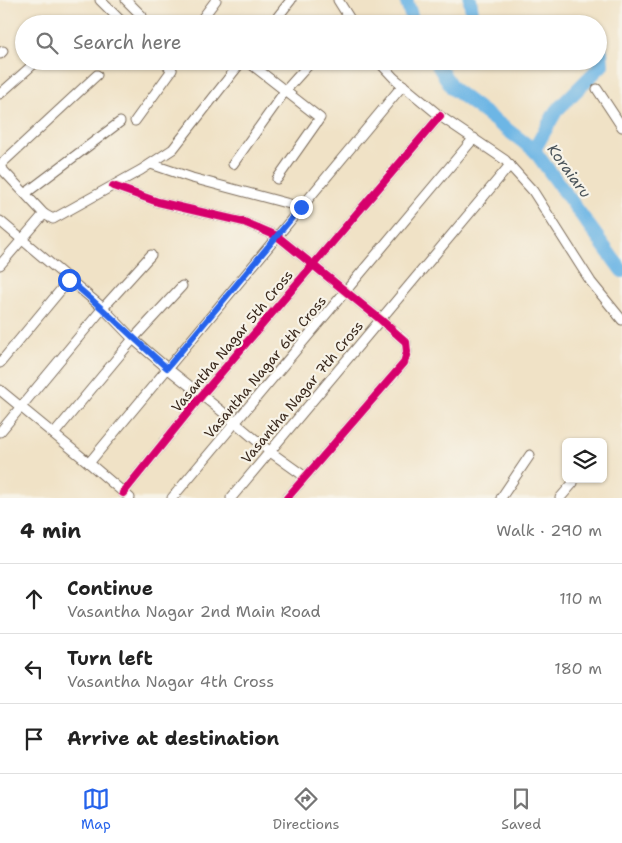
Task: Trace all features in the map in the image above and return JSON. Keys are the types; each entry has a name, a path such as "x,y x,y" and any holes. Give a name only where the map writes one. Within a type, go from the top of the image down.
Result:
{"street":[{"path":"100,0 115,15"},
{"path":"126,0 141,15"},
{"path":"205,15 216,0"},
{"path":"279,15 291,0"},
{"path":"338,0 346,15"},
{"path":"0,94 27,70"},
{"path":"135,121 172,70"},
{"path":"98,75 0,166 44,214 54,219 173,150 235,70"},
{"path":"258,70 320,118 278,178"},
{"path":"233,164 285,91 304,70"},
{"path":"386,70 440,116 510,165 533,191 591,282 622,320"},
{"path":"89,463 403,85"},
{"path":"597,89 622,127"},
{"name":"Vasantha Nagar 5th Cross","path":"126,495 202,395 440,116"},
{"path":"26,193 120,122"},
{"name":"Vasantha Nagar 6th Cross","path":"172,498 474,138"},
{"path":"151,164 192,178 301,207"},
{"name":"Vasantha Nagar 7th Cross","path":"231,498 510,165"},
{"path":"113,186 158,202 244,222 277,236 406,342 407,352 404,363 304,476 287,498"},
{"path":"0,265 44,214"},
{"path":"0,221 103,308 133,339 167,368 269,451 304,476"},
{"path":"0,432 22,408 103,308 151,255"},
{"path":"0,363 69,280"},
{"path":"54,434 133,339 182,286"},
{"path":"0,390 126,495"},
{"path":"500,498 530,455"},
{"path":"573,483 563,495 573,498"}],"waterway":[{"name":"Koraiaru","path":"406,0 411,15"},
{"path":"470,0 472,15"},
{"name":"Koraiaru","path":"441,70 453,89 534,150 622,271"},
{"path":"534,150 556,111 597,70"}],"cycle path":[{"path":"123,493 202,395 440,116"},
{"path":"113,186 158,202 244,222 277,236 406,342 407,352 404,363 287,498"}],"route":[{"path":"69,280 103,308 133,339 167,368 301,207"}]}
